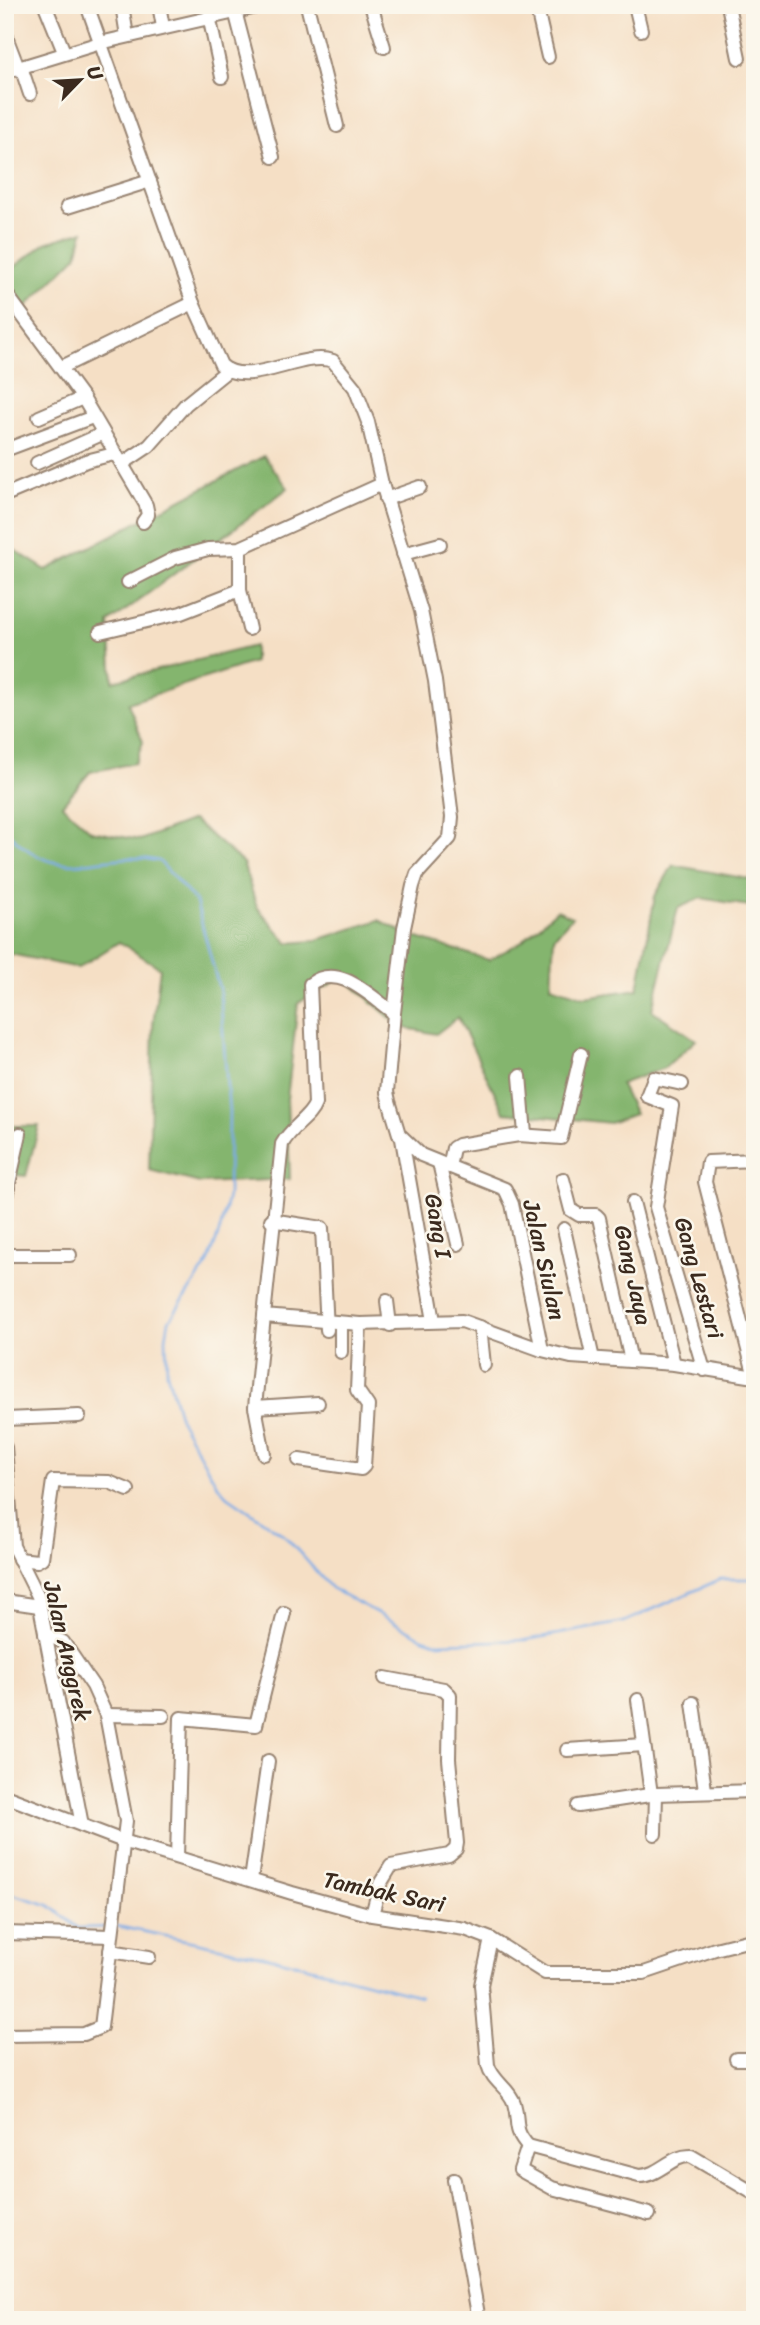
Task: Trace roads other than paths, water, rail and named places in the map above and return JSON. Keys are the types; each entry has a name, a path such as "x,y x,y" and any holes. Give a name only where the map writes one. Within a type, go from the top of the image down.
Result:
{"street":[{"path":"45,5 64,52"},
{"path":"87,5 100,43 116,69 150,181 193,303 219,362 228,370 256,372 315,359 333,361 348,377 365,413 386,499 429,646 452,817 452,830 445,846 417,874 404,928 387,1091 402,1137"},
{"path":"122,5 127,36"},
{"path":"159,5 163,27"},
{"path":"191,5 193,20"},
{"path":"307,5 337,126"},
{"path":"372,5 384,47"},
{"path":"537,5 548,57"},
{"path":"635,5 641,30"},
{"path":"728,5 739,58"},
{"path":"5,72 38,57 231,9 257,6"},
{"path":"231,9 273,157"},
{"path":"209,16 222,76"},
{"path":"5,34 30,94"},
{"path":"66,206 150,181"},
{"path":"5,292 83,398 148,510 143,522"},
{"path":"62,367 193,303"},
{"path":"5,495 86,461 118,459 149,446 186,404 228,370"},
{"path":"39,417 83,398"},
{"path":"5,450 93,417"},
{"path":"37,463 102,434"},
{"path":"128,582 174,558 208,549 240,548 382,484"},
{"path":"386,499 420,487"},
{"path":"403,554 440,544"},
{"path":"240,548 240,590 249,629"},
{"path":"100,632 181,613 240,590"},
{"path":"264,1454 255,1407 271,1220 282,1144 289,1130 314,1108 310,984 339,976 394,1013"},
{"path":"457,1244 444,1165 455,1146 525,1134 556,1139 563,1136 581,1054"},
{"path":"520,1076 525,1134"},
{"name":"Gang Lestari","path":"682,1084 654,1078 647,1096 672,1106 656,1207 704,1370"},
{"path":"5,1201 8,1164 20,1134"},
{"name":"Jalan Siulan","path":"402,1137 421,1155 500,1185 509,1196 542,1350 564,1356 674,1364 755,1377"},
{"name":"Gang I","path":"402,1137 434,1321"},
{"path":"755,1160 708,1162 705,1182 755,1377"},
{"name":"Gang Jaya","path":"564,1179 571,1210 579,1215 596,1215 599,1218 631,1361"},
{"path":"633,1202 674,1364"},
{"path":"271,1220 322,1228 332,1325 341,1352"},
{"path":"564,1230 593,1359"},
{"path":"5,1255 70,1255"},
{"path":"387,1301 390,1325"},
{"path":"264,1316 332,1325 462,1321 513,1342 542,1350"},
{"path":"299,1460 361,1469 365,1466 368,1406 357,1390 359,1324"},
{"path":"480,1327 484,1365"},
{"path":"255,1407 318,1403"},
{"path":"5,1419 79,1416"},
{"name":"Jalan Anggrek","path":"5,1447 8,1528 40,1606 82,1825"},
{"path":"19,1559 37,1561 42,1558 53,1481 108,1482 128,1490"},
{"path":"5,1601 40,1606"},
{"path":"177,1857 181,1718 256,1725 284,1613"},
{"path":"5,2035 84,2034 102,2028 126,1821 106,1715 77,1658 63,1642 45,1634"},
{"path":"372,1915 380,1884 391,1866 449,1855 457,1843 449,1759 450,1695 444,1689 385,1678"},
{"path":"638,1700 654,1794 655,1834"},
{"path":"693,1703 705,1790"},
{"path":"106,1715 163,1716"},
{"path":"567,1750 644,1745"},
{"path":"251,1880 268,1762"},
{"path":"578,1806 654,1794 705,1790 755,1791"},
{"name":"Tambak Sari","path":"5,1796 123,1841 251,1880 372,1915 447,1926 491,1939 545,1973 627,1974 655,1970 755,1939"},
{"path":"5,1933 112,1930"},
{"path":"491,1939 481,1985 488,2065 492,2076 512,2099 517,2133 527,2151 522,2173 552,2188 649,2214"},
{"path":"110,1951 149,1957"},
{"path":"736,2059 755,2059"},
{"path":"527,2151 639,2176 649,2174 679,2157 691,2156 755,2194"},
{"path":"454,2180 479,2320"}],"waterway":[{"path":"5,829 25,848 44,859 61,863 136,858 159,861 196,902 220,992 229,1112 228,1196 208,1263 169,1321 166,1338 167,1373 181,1422 216,1483 227,1496 284,1535 331,1588 423,1638 439,1643 526,1640 624,1622 721,1579 755,1579"},
{"path":"5,1892 49,1905 78,1928 110,1927"},
{"path":"116,1926 269,1957 420,1996"}]}
